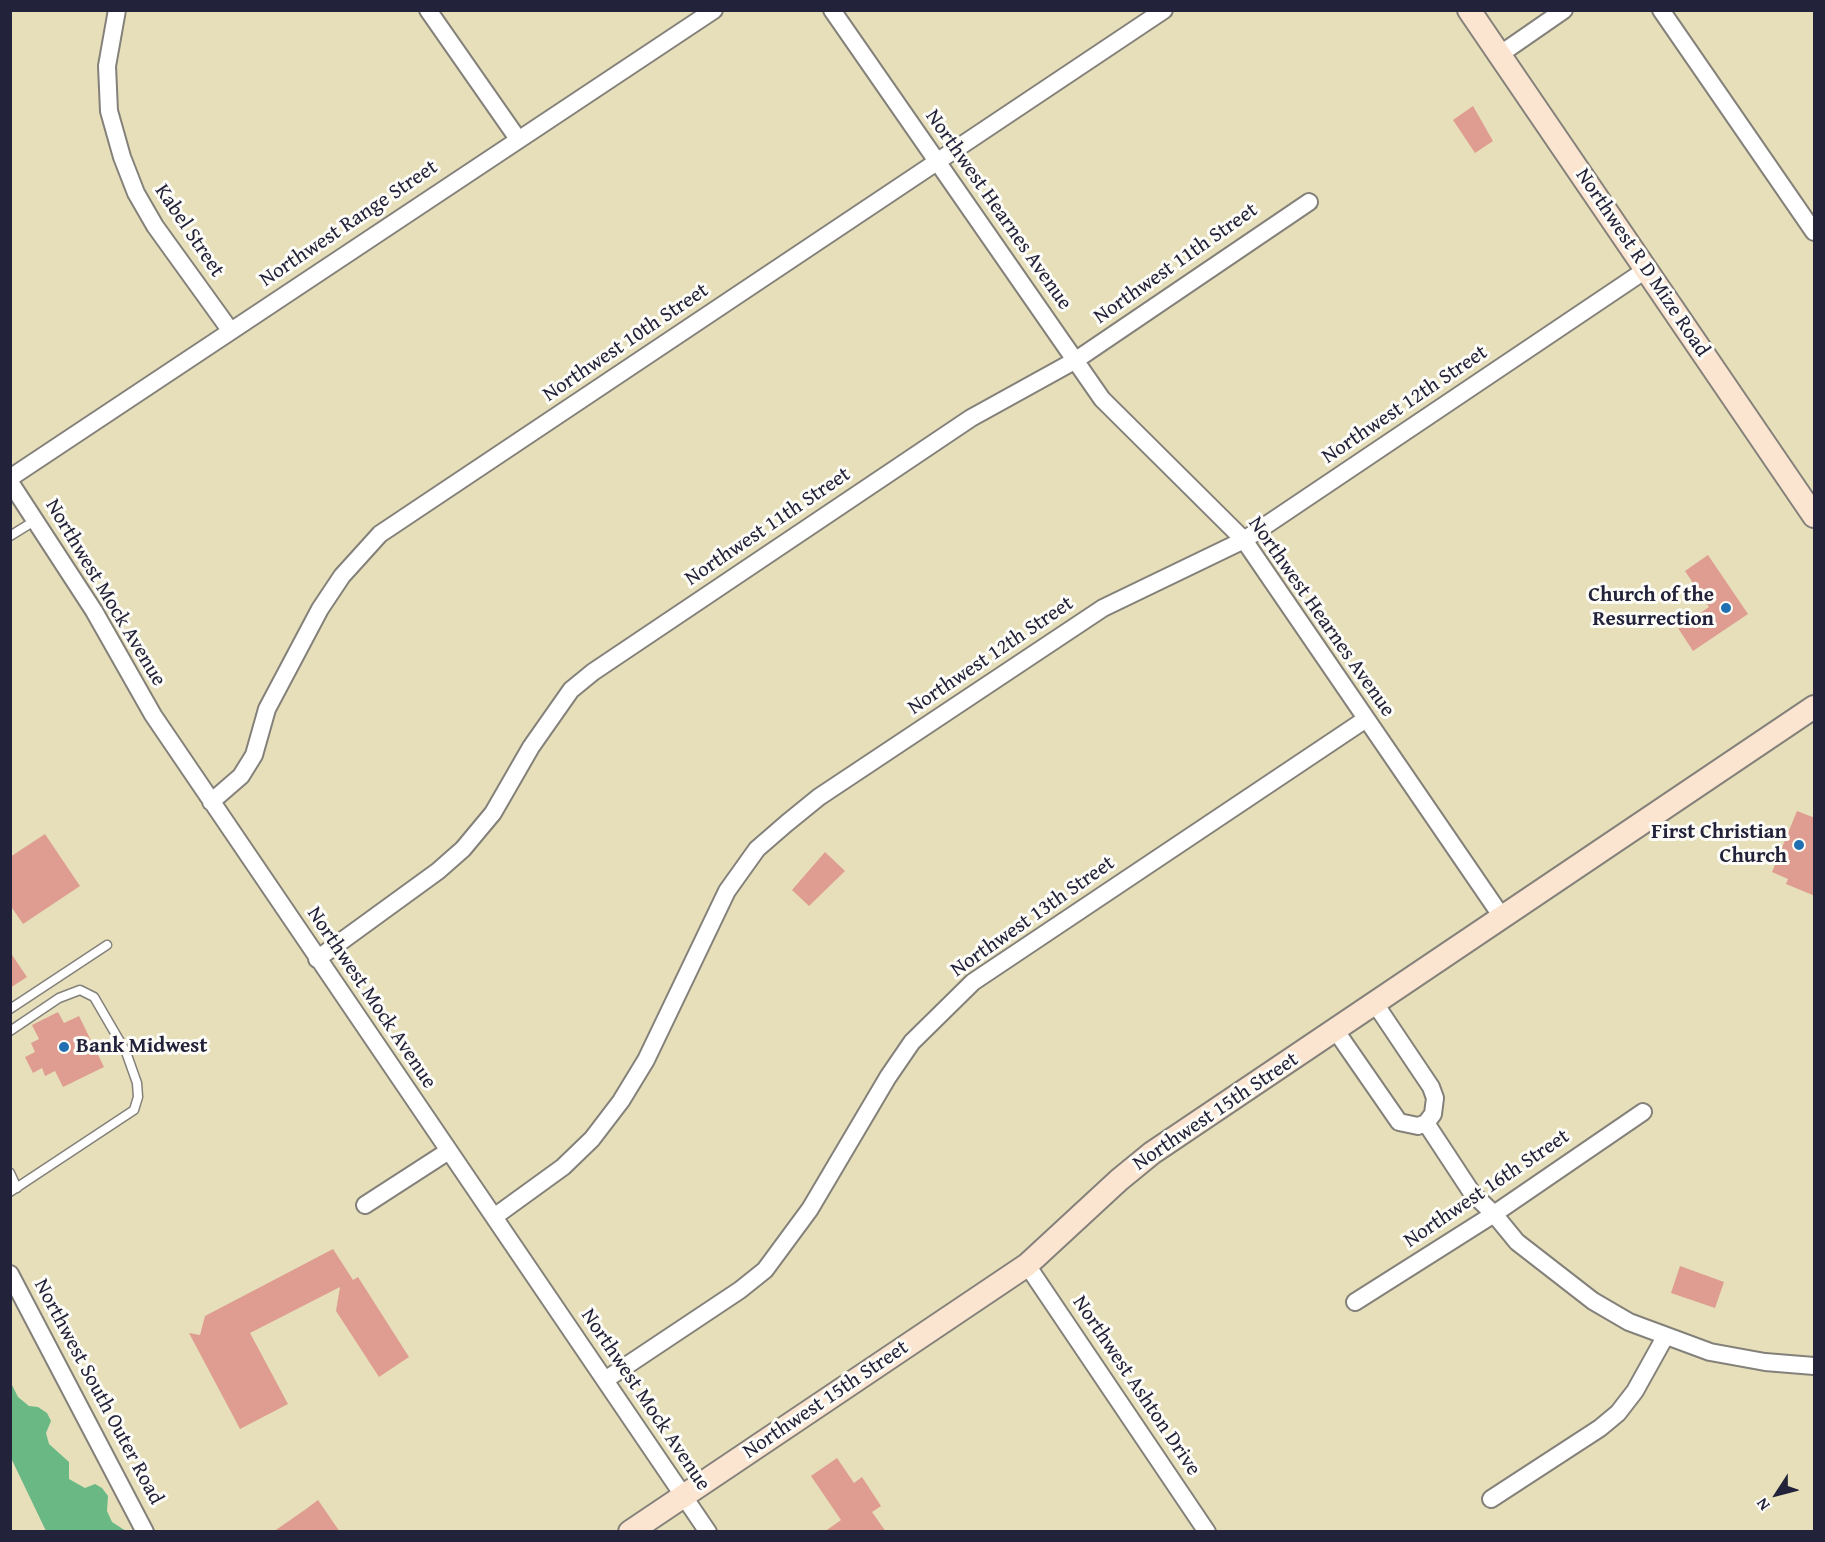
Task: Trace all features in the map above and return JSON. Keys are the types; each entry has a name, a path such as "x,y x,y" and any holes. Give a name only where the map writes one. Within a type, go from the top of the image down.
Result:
{"street":[{"name":"Kabel Street","path":"117,10 107,66 108,100 122,157 136,192 154,226 230,330"},
{"path":"428,10 518,139"},
{"name":"Northwest Range Street","path":"10,480 230,330 714,10"},
{"name":"Northwest Hearnes Avenue","path":"832,10 936,163 1102,399 1126,426 1244,540 1502,917"},
{"name":"Northwest 10th Street","path":"211,802 241,776 254,755 267,709 320,609 342,576 380,534 1164,10"},
{"name":"Northwest R D Mize Road","path":"1469,10 1815,516"},
{"path":"1499,55 1564,10"},
{"path":"1661,10 1815,232"},
{"name":"Northwest 11th Street","path":"317,959 438,871 463,849 493,813 531,747 571,690 593,672 970,418 1076,360 1309,202"},
{"name":"Northwest 12th Street","path":"494,1217 563,1167 592,1139 621,1101 646,1060 711,920 727,891 757,849 819,797 1103,608 1244,540 1647,270"},
{"name":"Northwest Mock Avenue","path":"10,480 94,611 153,715 447,1152 494,1217 682,1497 708,1532"},
{"name":"Northwest 15th Street","path":"630,1532 1027,1265 1111,1187 1152,1154 1815,707"},
{"name":"Northwest 13th Street","path":"605,1380 740,1290 765,1270 810,1209 888,1077 912,1042 973,982 1366,719"},
{"path":"1336,1031 1399,1122 1418,1126 1426,1123 1433,1114 1435,1098 1431,1087 1376,1005"},
{"name":"Northwest 16th Street","path":"1355,1302 1494,1214 1643,1112"},
{"path":"1426,1123 1472,1192 1517,1242 1593,1301 1629,1323 1710,1352 1815,1366"},
{"path":"365,1205 447,1152"},
{"name":"Northwest Ashton Drive","path":"1027,1265 1208,1532"},
{"name":"Northwest South Outer Road","path":"10,1274 145,1532"},
{"path":"1491,1499 1600,1428 1618,1413 1635,1391 1665,1337"}],"lane":[{"path":"10,536 36,520"},
{"path":"10,1009 106,945"},
{"path":"10,1031 59,999 80,990 94,997 126,1052 137,1083 134,1110 14,1190 10,1173"}],"green space":[{"path":"11,1383 18,1397 29,1406 38,1407 47,1413 51,1421 46,1433 49,1444 69,1462 69,1479 85,1488 95,1484 102,1488 108,1496 107,1511 112,1522 126,1531 46,1531 11,1458"}],"building":[{"path":"1473,106 1493,141 1475,153 1453,120"},
{"name":"Church of the Resurrection","path":"1708,555 1748,614 1693,651 1678,628 1709,607 1685,571"},
{"name":"First Christian Church","path":"1797,811 1815,818 1815,896 1786,884 1788,879 1772,872"},
{"path":"45,834 80,886 23,924 10,905 10,857"},
{"path":"825,852 845,871 809,906 792,890"},
{"path":"10,952 27,977 10,988"},
{"name":"Bank Midwest","path":"58,1012 64,1023 79,1016 104,1067 63,1087 55,1071 45,1076 42,1068 33,1073 25,1057 35,1052 31,1043 39,1039 32,1025"},
{"path":"333,1249 353,1280 358,1277 409,1357 379,1377 336,1311 340,1287 250,1333 288,1404 240,1429 189,1333 200,1335 205,1316"},
{"path":"1680,1266 1724,1282 1715,1308 1671,1293"},
{"path":"837,1458 854,1483 862,1477 881,1506 872,1512 886,1532 824,1532 841,1520 811,1476"},
{"path":"318,1500 340,1532 273,1532 306,1509"}],"place":[{"name":"Church of the Resurrection","path":"1726,608"},
{"name":"First Christian Church","path":"1799,845"},
{"name":"Bank Midwest","path":"64,1047"}]}
